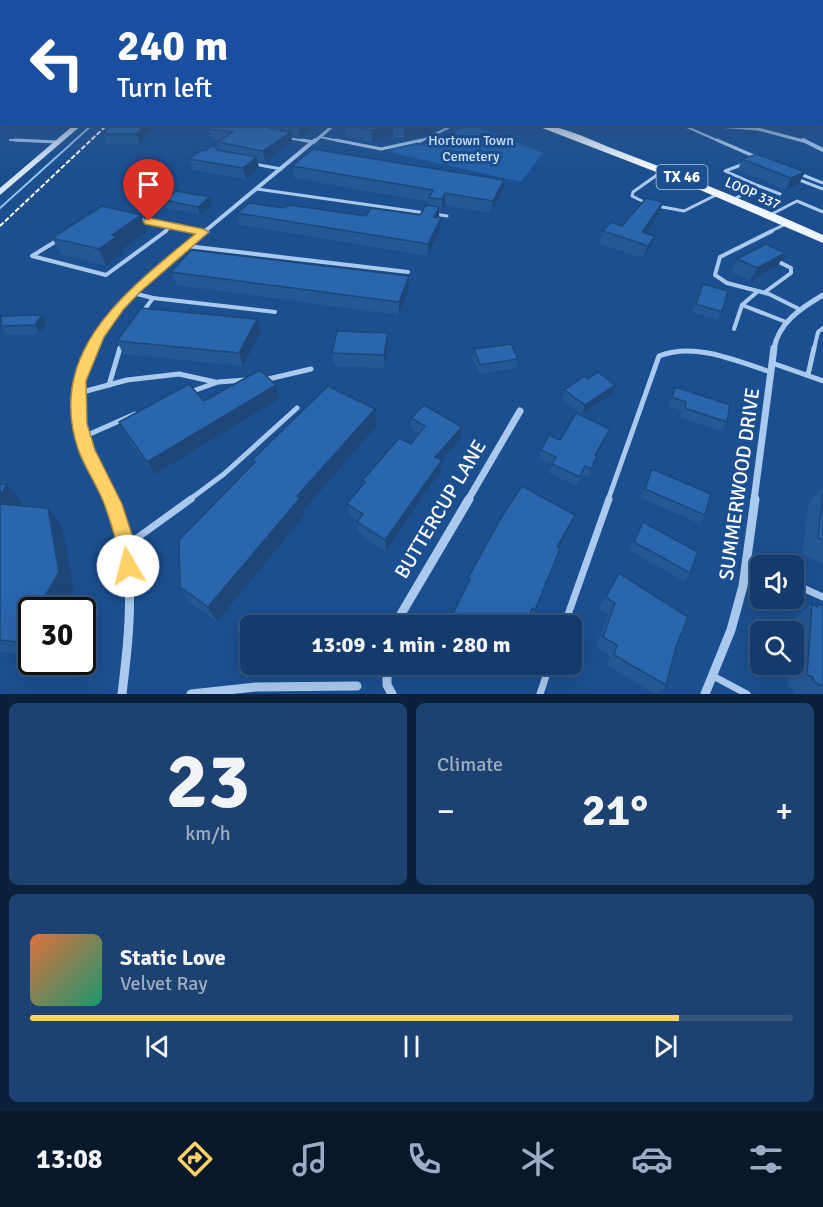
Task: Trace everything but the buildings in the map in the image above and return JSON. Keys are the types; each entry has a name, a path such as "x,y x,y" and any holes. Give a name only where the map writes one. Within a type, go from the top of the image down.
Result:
{"main road":[{"name":"LOOP 337","path":"542,126 664,170 823,239"}],"street":[{"path":"2,188 78,126"},
{"path":"122,694 130,618 126,546 114,504 86,450 80,424 79,381 82,371 98,337 118,308 133,293 203,232 333,126"},
{"path":"720,126 776,132 823,150"},
{"name":"SUMMERWOOD DRIVE","path":"705,694 731,630 746,562 776,336 799,309 823,296"},
{"name":"BUTTERCUP LANE","path":"400,615 519,411"},
{"path":"387,675 387,685 392,694"},
{"path":"191,694 256,687 340,690 357,686"}],"lane":[{"path":"282,137 317,139 381,149 418,142 453,126"},
{"path":"685,126 760,158"},
{"path":"10,140 61,142"},
{"path":"307,148 318,150"},
{"path":"752,161 726,171 780,194"},
{"path":"243,162 281,169"},
{"path":"664,170 633,192 632,196 638,201 684,212 721,193"},
{"path":"791,171 823,183"},
{"path":"793,177 823,189"},
{"path":"734,199 759,186"},
{"path":"257,189 447,216"},
{"path":"770,215 797,201 823,212"},
{"path":"137,219 203,232"},
{"path":"788,223 720,257 715,275 720,280 757,292 765,292 799,309"},
{"path":"62,237 32,256 106,275 172,226"},
{"path":"747,245 756,250"},
{"path":"187,246 408,272"},
{"path":"765,292 791,273 790,268 773,259"},
{"path":"734,329 742,305 757,292"},
{"path":"133,293 153,298 275,312"},
{"path":"140,316 153,298"},
{"path":"742,305 786,322"},
{"path":"808,375 822,331"},
{"path":"109,385 117,352 129,334"},
{"path":"568,615 659,356 668,351 713,354 771,372"},
{"path":"772,363 823,381"},
{"path":"79,393 127,380 179,374 218,382 274,379 310,369"},
{"path":"186,393 218,382"},
{"path":"126,546 224,474 297,408"},
{"path":"83,437 144,410"},
{"path":"746,562 750,564"},
{"path":"804,588 823,597"},
{"path":"540,694 546,675"},
{"path":"712,676 747,694"}],"green space":[{"name":"Hortown Town Cemetery","path":"463,126 476,126 543,153 521,182 389,152 396,148 446,142"}],"waterway":[{"path":"0,208 91,126"}],"railway":[{"path":"0,226 106,126"}],"route":[{"path":"128,566 125,541 114,504 86,450 80,424 79,381 85,362 98,337 118,308 136,289 203,232 149,221"}]}
